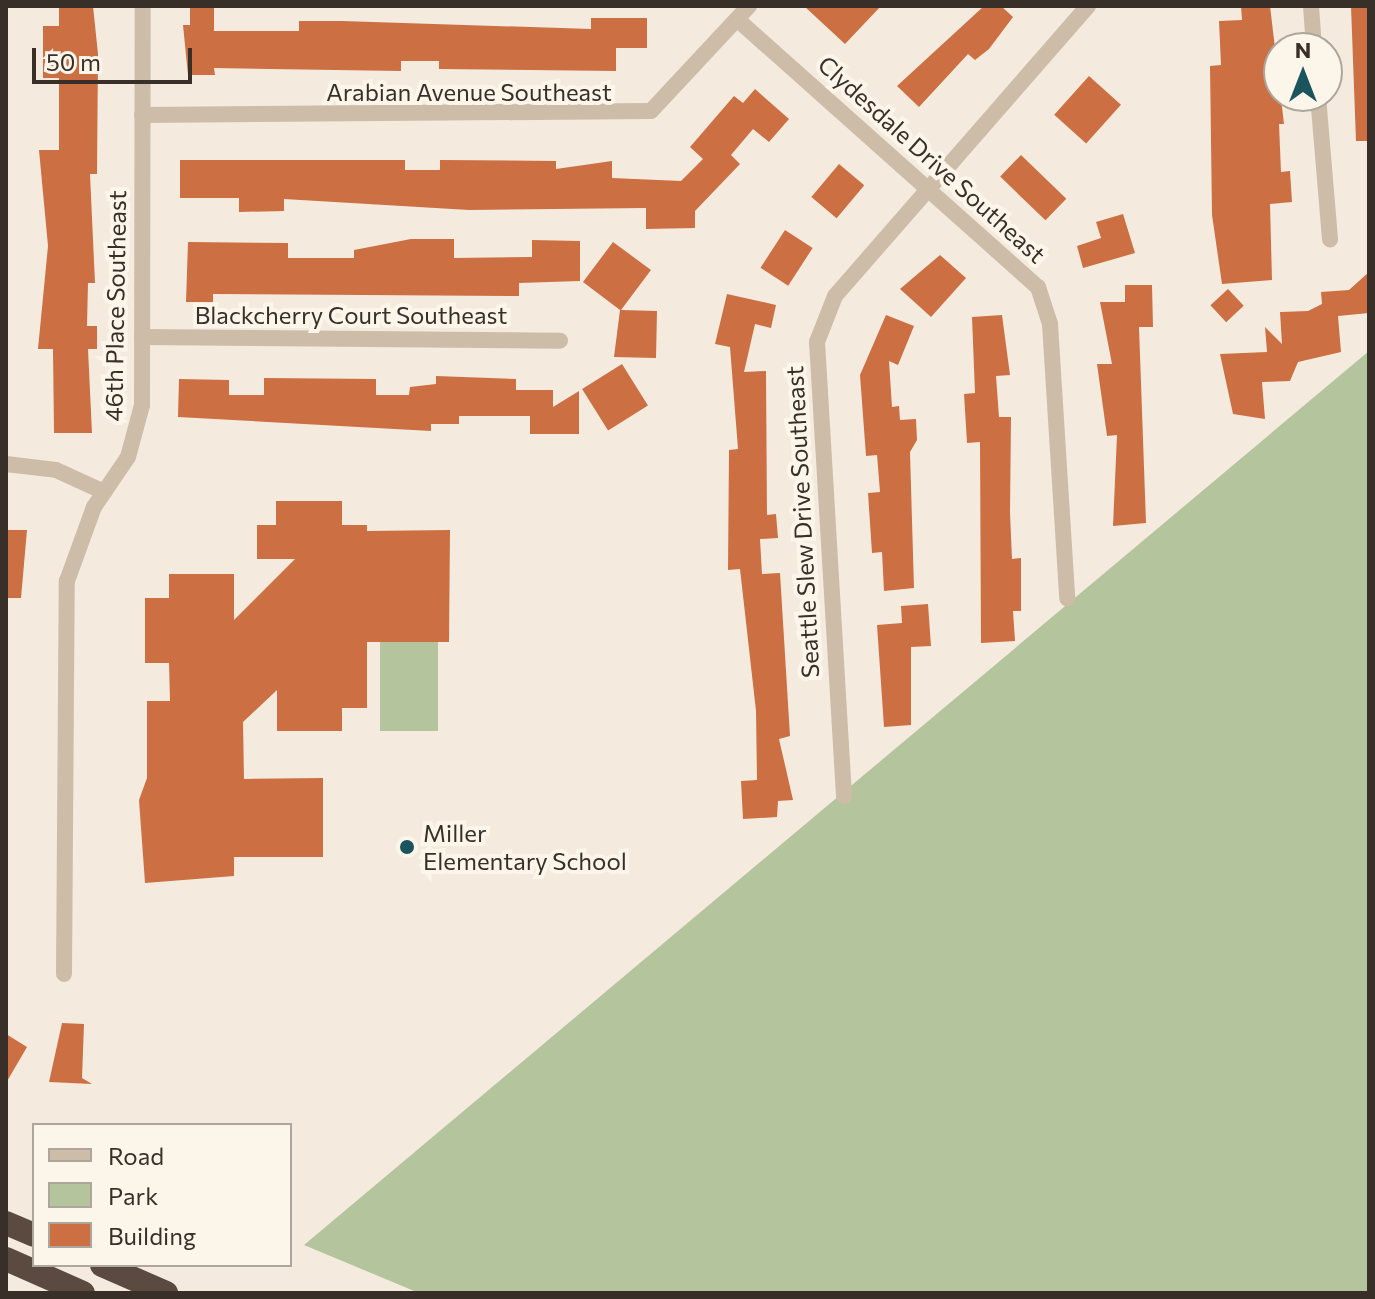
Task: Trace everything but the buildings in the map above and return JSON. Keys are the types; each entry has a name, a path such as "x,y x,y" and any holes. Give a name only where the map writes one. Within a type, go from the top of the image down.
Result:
{"highway":[{"path":"6,1223 32,1234"},
{"path":"6,1259 83,1293"},
{"path":"107,1267 166,1293"}],"street":[{"name":"46th Place Southeast","path":"64,974 67,581 104,492 139,427 143,6"},
{"name":"Arabian Avenue Southeast","path":"142,115 623,116 651,111 675,93 749,6"},
{"name":"Seattle Slew Drive Southeast","path":"844,796 815,390 817,342 835,296 1088,6"},
{"path":"1311,6 1313,32"},
{"name":"Clydesdale Drive Southeast","path":"738,20 1031,276 1046,307 1067,598"},
{"path":"1319,112 1330,240"},
{"name":"Blackcherry Court Southeast","path":"142,337 560,341"},
{"path":"6,464 56,470 104,492"}],"green space":[{"path":"1369,351 1369,1293 419,1293 304,1245"},
{"path":"380,642 438,642 438,731 380,731"}],"place":[{"name":"Miller Elementary School","path":"407,847"}]}
